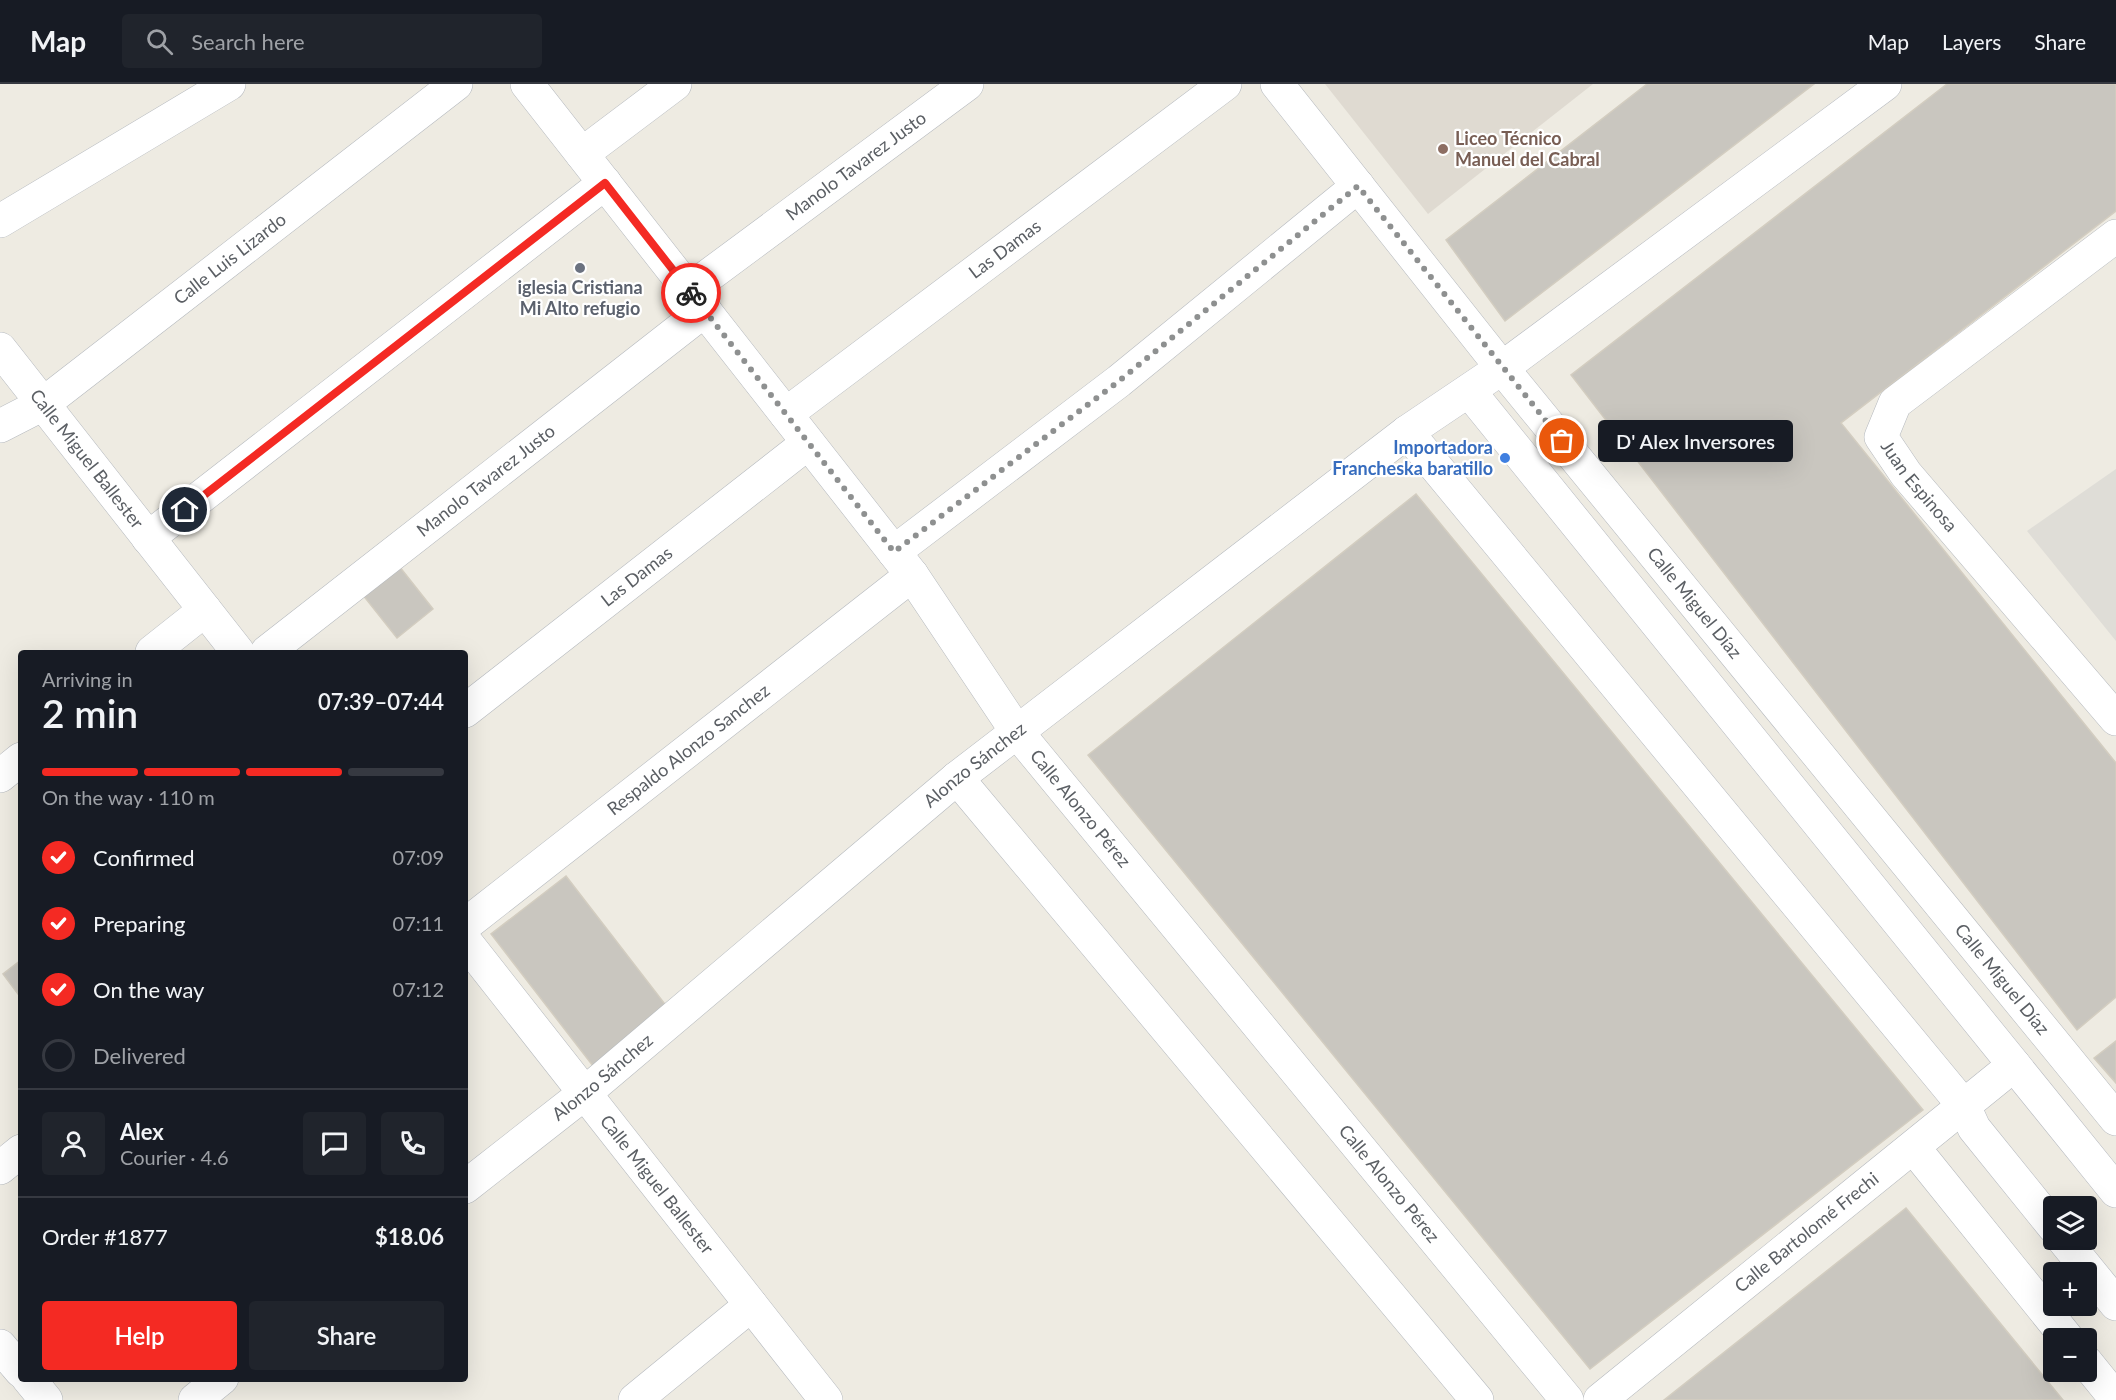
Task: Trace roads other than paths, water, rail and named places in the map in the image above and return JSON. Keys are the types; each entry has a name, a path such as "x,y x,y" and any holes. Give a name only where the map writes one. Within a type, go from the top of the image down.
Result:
{"street":[{"path":"0,221 230,84"},
{"name":"Calle Luis Lizardo","path":"0,426 43,404 456,84"},
{"name":"Calle Alonzo Pérez","path":"527,84 903,563 1017,732 1568,1400"},
{"path":"582,154 675,84"},
{"name":"Manolo Tavarez Justo","path":"269,650 697,300 967,84"},
{"name":"Las Damas","path":"786,414 1225,84"},
{"name":"Calle Miguel Díaz","path":"1278,84 1502,368 2116,1119"},
{"name":"Alonzo Sánchez","path":"468,1185 585,1093 957,778 1407,432 1502,368 1885,84"},
{"path":"148,538 605,183"},
{"name":"Respaldo Alonzo Sanchez","path":"468,923 1119,381 1358,186"},
{"name":"Juan Espinosa","path":"2116,236 1895,403 1881,437 1906,474 2116,719"},
{"name":"Calle Miguel Ballester","path":"0,349 236,650"},
{"path":"1469,391 2116,1191"},
{"path":"1407,432 1964,1106 1974,1128 2043,1213"},
{"name":"Las Damas","path":"468,709 808,443"},
{"path":"155,650 205,610"},
{"path":"0,776 18,761"},
{"path":"957,778 1477,1400"},
{"name":"Calle Miguel Ballester","path":"468,945 826,1400"},
{"name":"Calle Bartolomé Frechi","path":"1600,1400 2014,1065"},
{"path":"1914,1148 2059,1328"},
{"path":"0,1168 18,1153"},
{"path":"2072,1250 2116,1304"},
{"path":"635,1400 752,1305"},
{"path":"0,1346 18,1367"},
{"path":"2097,1376 2116,1399"},
{"path":"31,1382 46,1400"},
{"path":"195,1400 217,1382"}],"place":[{"name":"Liceo Técnico Manuel del Cabral","path":"1443,149"},
{"name":"iglesia Cristiana Mi Alto refugio","path":"580,268"},
{"name":"D' Alex Inversores","path":"1562,441"},
{"name":"Importadora Francheska baratillo","path":"1505,458"}]}
